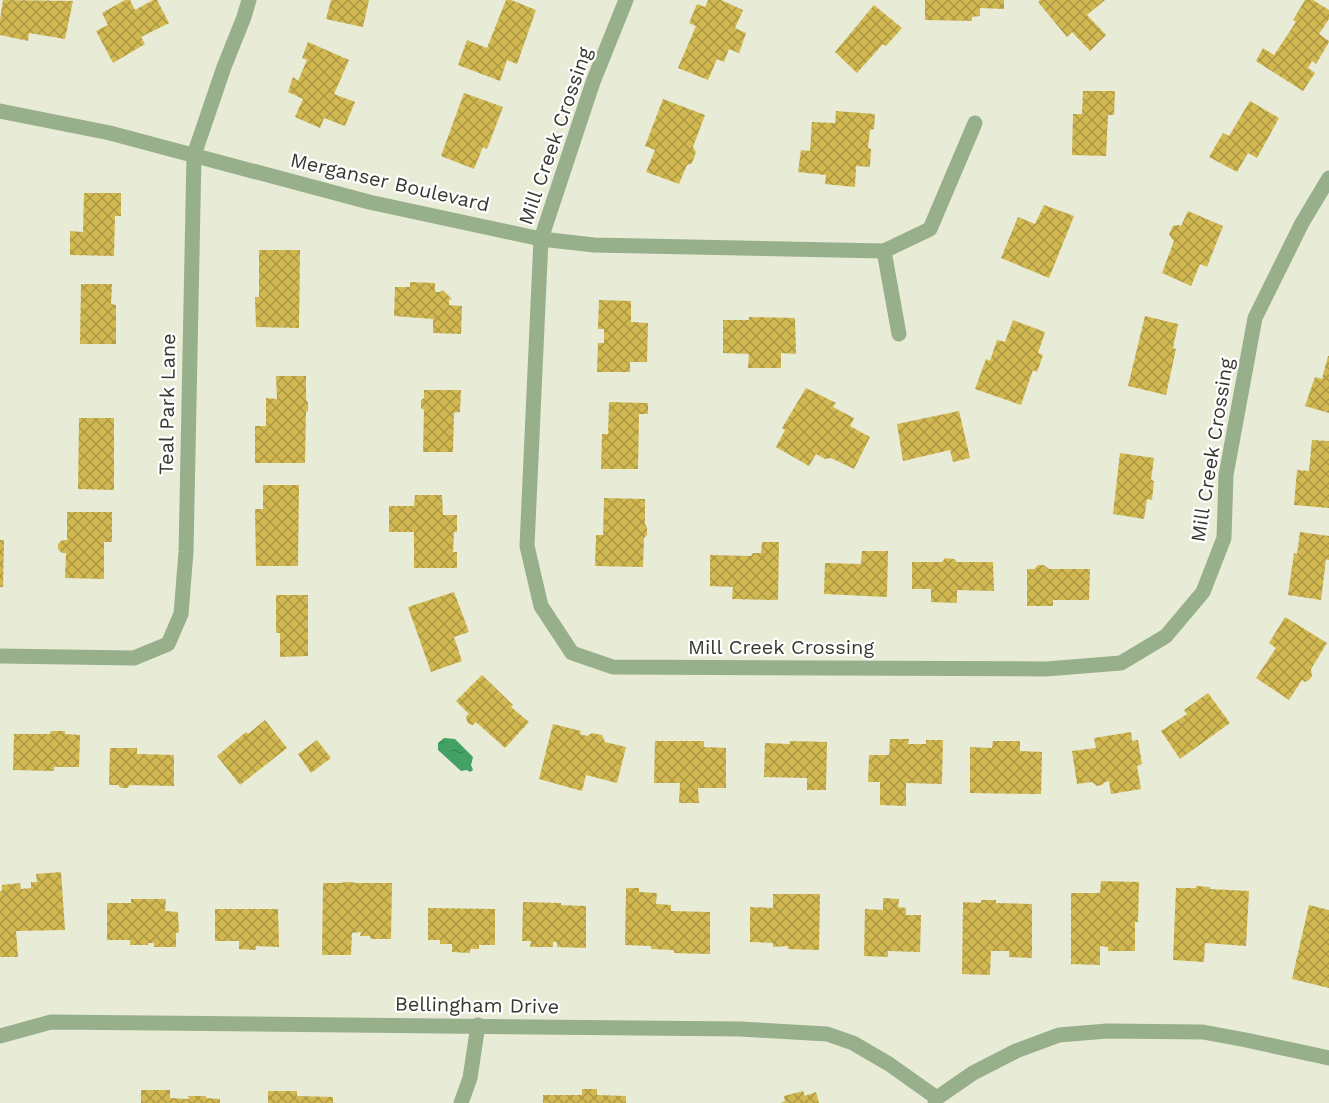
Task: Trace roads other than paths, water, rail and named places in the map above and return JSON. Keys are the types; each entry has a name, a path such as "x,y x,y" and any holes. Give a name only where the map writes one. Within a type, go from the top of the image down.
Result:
{"street":[{"name":"Teal Park Lane","path":"0,656 134,658 168,644 181,614 186,552 194,155 249,0"},
{"name":"Mill Creek Crossing","path":"626,0 593,82 541,239 527,546 541,606 573,653 613,666 1046,669 1120,663 1166,636 1203,592 1224,538 1226,475 1255,318 1302,223 1329,178"},
{"name":"Merganser Boulevard","path":"0,111 110,133 369,202 541,239 594,245 884,251 930,229 975,123"},
{"path":"884,251 899,334"},
{"name":"Bellingham Drive","path":"0,1036 51,1022 740,1029 827,1034 853,1043 889,1064 936,1100"},
{"path":"461,1103 470,1078 478,1025"},
{"path":"936,1100 973,1073 1007,1055 1059,1035 1107,1030 1203,1032 1329,1058"}],"water":[{"path":"444,738 455,739 473,757 471,765 473,770 461,771 438,750 438,743"}]}
